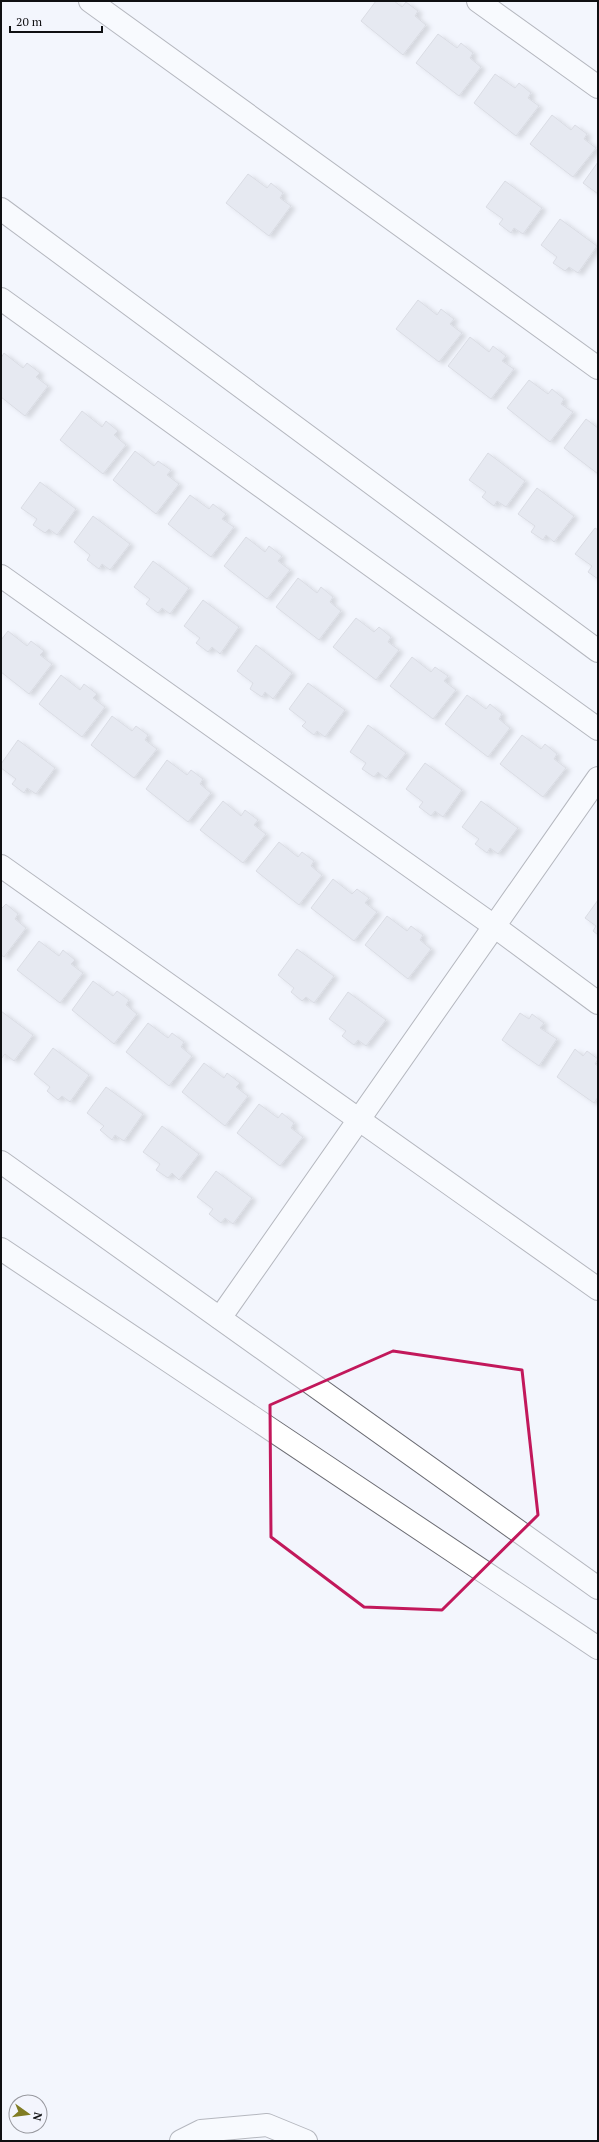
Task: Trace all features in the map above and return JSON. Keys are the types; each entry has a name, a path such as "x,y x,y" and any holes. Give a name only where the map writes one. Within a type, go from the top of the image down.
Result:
{"street":[{"path":"90,1 598,368"},
{"path":"478,1 598,87"},
{"path":"1,209 598,651"},
{"path":"1,299 598,728"},
{"path":"1,576 494,926 598,1003"},
{"path":"220,1318 358,1118 598,778"},
{"path":"1,866 358,1118 598,1290"},
{"path":"1,1162 598,1588"},
{"path":"1,1249 598,1648"},
{"path":"181,2141 201,2131 267,2125 306,2141"}],"highlighted area":[{"path":"393,1351 522,1370 538,1515 442,1610 364,1607 271,1537 270,1405"}],"building":[{"path":"376,1 394,1 402,7 406,2 418,11 415,16 426,25 403,55 361,21"},
{"path":"438,34 457,48 461,43 473,53 470,58 481,67 459,96 416,63"},
{"path":"495,74 515,88 519,83 531,93 528,98 539,106 516,136 474,103"},
{"path":"552,115 571,130 575,125 587,134 584,139 596,148 573,177 530,144"},
{"path":"598,162 598,194 583,183"},
{"path":"248,174 267,188 271,183 283,193 280,198 291,206 269,236 226,203"},
{"path":"505,181 542,208 523,234 514,228 511,233 499,224 503,219 486,207"},
{"path":"560,219 597,246 578,273 569,267 565,271 553,263 557,257 541,245"},
{"path":"418,300 437,315 441,309 454,319 450,324 462,333 439,362 396,329"},
{"path":"470,337 489,352 493,346 506,356 502,361 514,369 491,399 448,366"},
{"path":"4,353 23,368 27,363 40,373 36,377 48,386 25,416 1,397 1,358"},
{"path":"529,380 548,394 552,389 564,399 561,404 573,412 550,442 507,408"},
{"path":"82,411 102,427 106,421 118,431 114,435 126,445 103,474 60,440"},
{"path":"586,419 598,428 598,474 564,448"},
{"path":"135,451 154,466 158,461 171,470 167,475 179,484 156,514 113,480"},
{"path":"488,453 525,481 506,507 497,501 494,506 482,497 486,492 469,480"},
{"path":"40,482 76,509 57,535 49,529 45,533 33,525 37,519 21,508"},
{"path":"537,488 574,516 554,542 546,535 543,540 531,532 535,526 518,514"},
{"path":"190,495 209,509 213,504 226,514 222,519 234,527 211,557 168,524"},
{"path":"93,516 130,544 110,570 102,564 99,569 87,560 90,555 74,542"},
{"path":"595,528 598,530 598,579 588,572 592,566 575,554"},
{"path":"246,537 265,552 269,546 282,556 278,561 290,570 267,599 224,566"},
{"path":"153,561 189,588 170,614 162,608 158,613 146,604 150,599 134,587"},
{"path":"298,578 317,593 321,587 333,597 330,602 341,611 319,640 276,607"},
{"path":"203,600 239,627 220,654 212,647 208,652 196,643 200,638 184,626"},
{"path":"356,618 374,632 379,627 391,637 388,642 399,650 376,680 333,647"},
{"path":"8,631 27,646 31,641 44,651 40,655 52,664 29,694 1,672 1,640"},
{"path":"256,645 292,673 273,699 265,692 262,697 250,689 253,683 237,671"},
{"path":"412,657 431,672 435,667 448,676 444,681 456,690 433,719 390,686"},
{"path":"61,675 80,690 84,684 97,694 93,698 105,707 82,737 39,704"},
{"path":"308,683 345,710 325,737 317,731 314,735 302,726 306,722 289,709"},
{"path":"467,695 486,709 490,704 502,714 499,719 510,728 488,757 445,724"},
{"path":"112,716 132,731 136,726 148,735 145,740 157,749 134,778 91,745"},
{"path":"368,725 406,753 386,779 378,772 374,777 362,769 366,763 350,752"},
{"path":"522,735 541,749 545,744 557,754 554,759 566,768 543,797 500,764"},
{"path":"18,740 55,768 36,794 27,788 24,793 12,784 16,779 1,768 1,764"},
{"path":"167,760 187,775 191,770 203,779 200,784 211,793 188,822 146,789"},
{"path":"425,763 462,790 443,817 435,811 431,816 419,807 423,802 406,789"},
{"path":"223,801 241,816 245,810 258,820 254,825 266,834 243,863 200,830"},
{"path":"481,801 518,828 498,854 490,848 487,853 475,844 479,839 462,827"},
{"path":"279,842 298,857 302,852 314,861 311,866 322,875 299,905 256,871"},
{"path":"333,879 352,894 357,889 369,898 365,903 377,912 354,941 311,908"},
{"path":"598,900 598,935 593,931 596,926 585,918"},
{"path":"6,904 18,914 15,919 26,928 4,957 1,955 1,909"},
{"path":"387,916 407,931 411,926 423,935 420,940 431,949 408,979 365,945"},
{"path":"39,941 59,956 63,950 75,960 71,964 83,973 60,1003 17,970"},
{"path":"297,949 334,976 314,1003 306,997 302,1001 291,992 294,988 278,975"},
{"path":"93,981 113,996 117,991 129,1000 126,1005 137,1014 114,1044 72,1010"},
{"path":"348,992 386,1020 366,1046 358,1040 354,1045 342,1036 346,1031 329,1019"},
{"path":"1,1011 33,1035 14,1061 5,1054 1,1059"},
{"path":"520,1013 529,1019 532,1014 544,1023 540,1028 557,1039 539,1066 502,1040"},
{"path":"148,1023 168,1038 172,1033 184,1042 181,1047 192,1056 169,1086 126,1052"},
{"path":"53,1048 89,1075 70,1102 62,1096 58,1100 47,1091 50,1087 34,1074"},
{"path":"575,1049 583,1056 587,1051 598,1059 595,1064 598,1066 598,1097 594,1103 557,1077"},
{"path":"204,1063 224,1078 227,1073 240,1083 236,1087 248,1096 225,1126 182,1092"},
{"path":"106,1087 143,1114 124,1141 115,1135 112,1140 100,1130 104,1126 87,1113"},
{"path":"259,1104 278,1118 282,1113 294,1123 291,1128 303,1137 280,1166 237,1133"},
{"path":"162,1126 199,1154 179,1180 172,1173 168,1178 156,1170 160,1164 143,1152"},
{"path":"216,1171 252,1198 233,1224 225,1218 221,1223 209,1214 213,1209 197,1197"}]}
